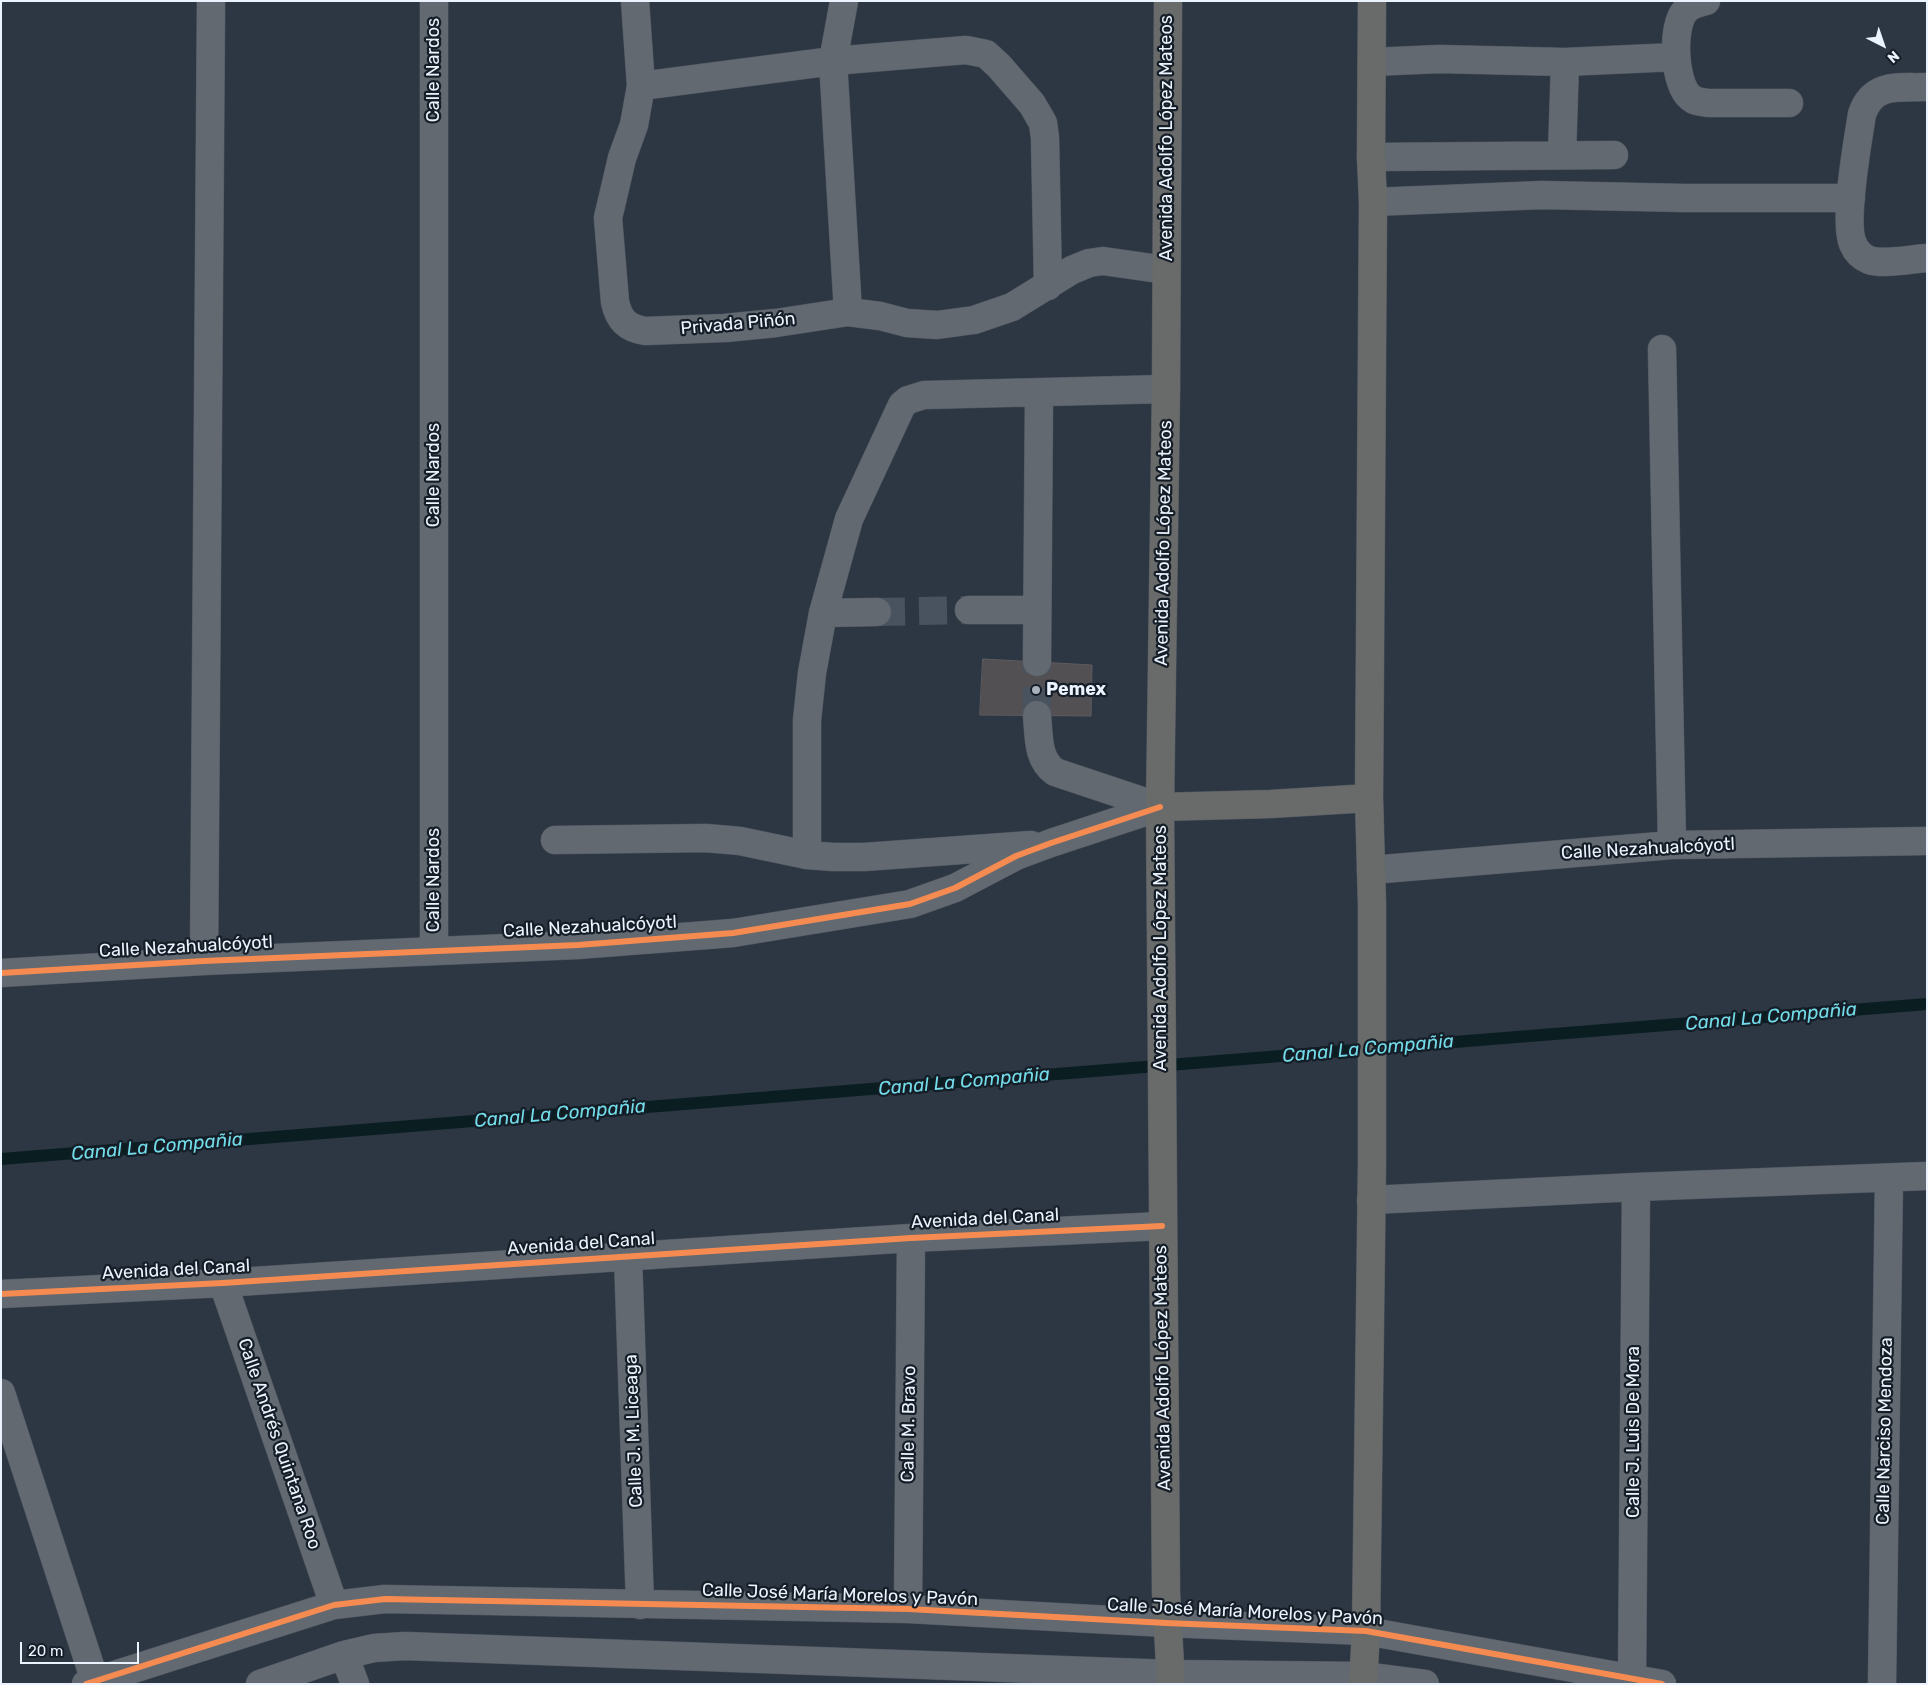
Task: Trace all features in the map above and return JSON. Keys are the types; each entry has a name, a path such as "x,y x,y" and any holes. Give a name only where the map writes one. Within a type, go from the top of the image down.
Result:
{"main road":[{"name":"Avenida Adolfo López Mateos","path":"1168,1 1166,389 1160,807 1166,1623 1171,1679"},
{"path":"1363,1680 1366,1631 1372,1161 1372,905 1369,798 1372,1"},
{"path":"1160,807 1271,804 1369,798"}],"street":[{"path":"204,961 211,1"},
{"name":"Calle Nardos","path":"434,1 434,950"},
{"name":"Privada Piñón","path":"635,1 641,86 634,125 622,158 608,218 617,314 624,323 634,329 645,331 725,328 776,323 848,312 880,316 908,323 937,325 974,320 1012,307 1089,262 1103,261 1166,270"},
{"path":"844,1 833,61 848,312"},
{"path":"1706,1 1693,5 1684,12 1680,20 1676,57 1680,82 1684,90 1691,98 1699,102 1789,103"},
{"path":"641,86 833,61 966,50 986,54 1032,104 1043,123 1045,138 1048,286"},
{"path":"1372,62 1439,59 1565,62 1676,57"},
{"path":"1562,155 1565,62"},
{"path":"1927,87 1881,90 1872,95 1865,104 1851,198 1850,232 1852,244 1859,254 1870,260 1882,262 1927,258"},
{"path":"1371,157 1614,155"},
{"path":"1372,202 1542,195 1685,198 1851,198"},
{"path":"1662,349 1672,845"},
{"path":"807,855 807,720 812,673 823,613 849,519 902,405 908,400 924,395 1039,394 1166,389"},
{"path":"1037,662 1039,394"},
{"path":"969,610 1036,610"},
{"path":"823,613 877,612"},
{"path":"1037,715 1042,759 1055,772 1160,807"},
{"name":"Calle Nezahualcóyotl","path":"1,973 204,961 578,945 733,933 910,904 955,888 1016,856 1160,807"},
{"path":"555,840 706,838 740,841 807,855 833,858 1051,843"},
{"name":"Calle Nezahualcóyotl","path":"1370,870 1672,845 1927,841"},
{"path":"1371,1200 1636,1187 1927,1176"},
{"name":"Calle Narciso Mendoza","path":"1882,1684 1889,1178"},
{"name":"Calle J. Luis De Mora","path":"1632,1678 1636,1187"},
{"name":"Avenida del Canal","path":"1,1294 223,1283 911,1238 1162,1226"},
{"name":"Calle M. Bravo","path":"908,1609 911,1238"},
{"name":"Calle J. M. Liceaga","path":"628,1256 640,1605"},
{"name":"Calle Andrés Quintana Roo","path":"223,1283 334,1605"},
{"path":"1,1392 92,1683"},
{"name":"Calle José María Morelos y Pavón","path":"92,1683 334,1605 385,1599 908,1609 1166,1623 1366,1631 1662,1684"},
{"path":"260,1684 344,1654 374,1648 405,1646 1171,1679 1363,1680 1425,1684"},
{"path":"344,1654 354,1684"}],"building":[{"name":"Pemex","path":"983,659 1092,665 1091,716 980,715"}],"waterway":[{"name":"Canal La Compañia","path":"1,1159 1927,1004"}],"tunnel":[{"path":"877,612 969,610"},
{"path":"1037,662 1037,715"}],"cycle path":[{"path":"1,973 204,961 578,945 733,933 910,904 955,888 1016,856 1160,807"},
{"path":"1,1294 223,1283 911,1238 1162,1226"},
{"path":"86,1684 334,1605 385,1599 908,1609 1166,1623 1366,1631 1662,1684"}],"place":[{"name":"Pemex","path":"1036,690"}]}
